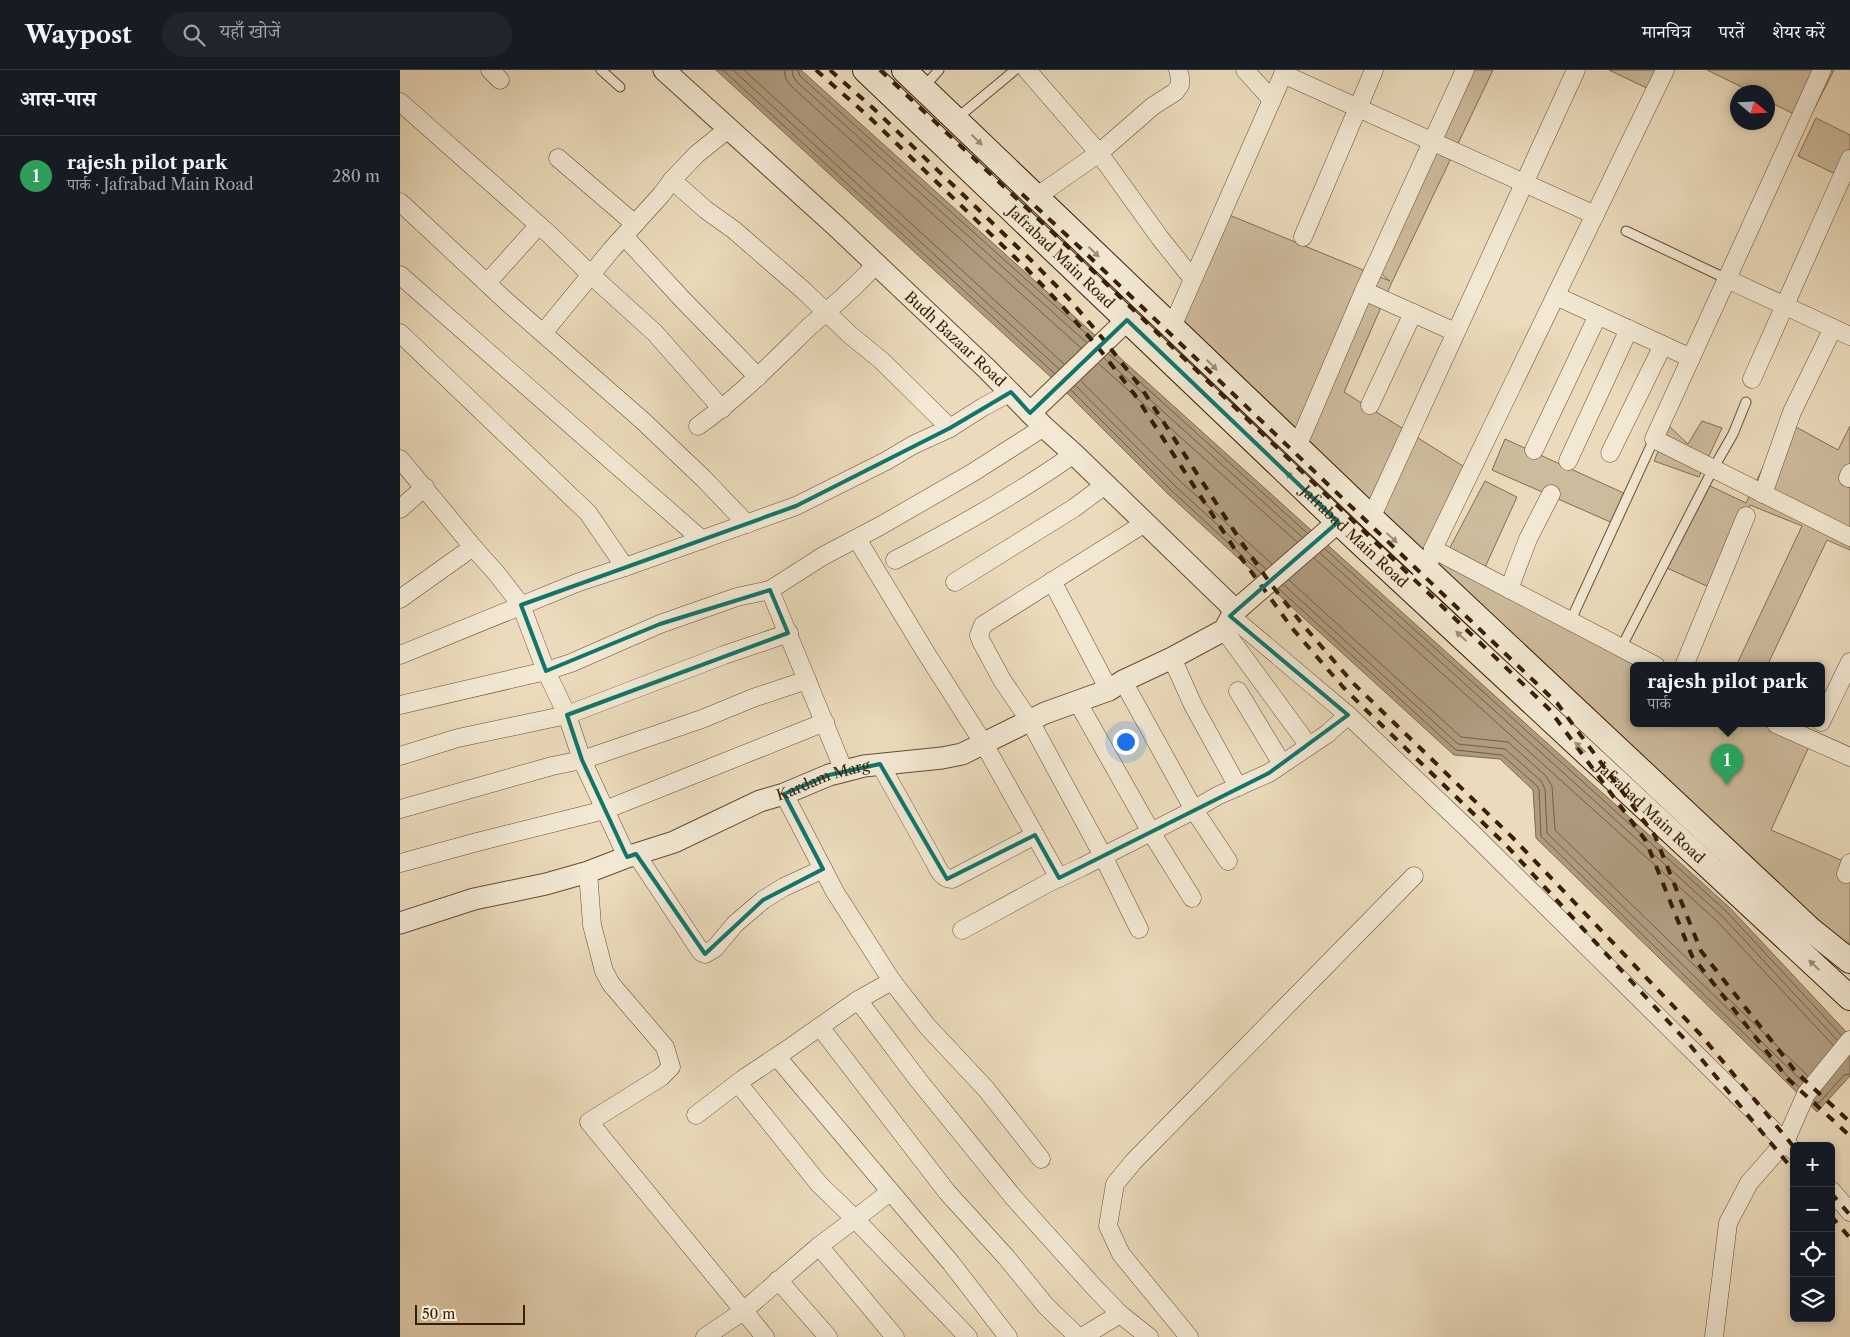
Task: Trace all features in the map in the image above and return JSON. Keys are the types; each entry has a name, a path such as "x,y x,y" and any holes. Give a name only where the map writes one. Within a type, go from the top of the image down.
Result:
{"main road":[{"name":"Jafrabad Main Road","path":"865,70 1338,522 1850,998"},
{"name":"Jafrabad Main Road","path":"904,70 1371,518 1430,560 1810,930 1850,961"}],"street":[{"name":"Budh Bazaar Road","path":"664,70 876,264 1011,392 1037,420 1228,603 1230,620"},
{"path":"1027,70 1099,153 1160,238 1192,278"},
{"path":"1036,197 1099,153 1153,106 1175,92 1180,85 1178,70"},
{"path":"1245,70 1272,100"},
{"path":"1303,237 1374,70"},
{"path":"1298,447 1364,291 1465,70"},
{"path":"1371,518 1576,70"},
{"path":"1412,591 1430,560 1665,70"},
{"path":"1822,70 1654,440 1850,537"},
{"path":"1172,327 1284,72 1358,109 1595,215"},
{"path":"400,102 539,225 655,333 722,409"},
{"path":"543,333 672,180 697,154 728,129"},
{"path":"558,158 630,230 684,300 758,377"},
{"path":"1752,379 1850,159"},
{"path":"672,180 706,210 734,230 803,290 882,361 950,428"},
{"path":"403,210 642,421 704,478 747,524"},
{"path":"487,283 539,225"},
{"path":"698,426 722,409 758,377 863,279 876,264"},
{"path":"400,275 702,540"},
{"path":"1727,279 1850,336"},
{"path":"1364,291 1455,332"},
{"path":"1556,296 1691,358"},
{"path":"1370,405 1413,314"},
{"path":"1534,450 1598,315"},
{"path":"400,705 546,671 571,663 660,624 737,597 770,590 823,556 857,539 972,473 1037,420 1053,392 1127,320"},
{"path":"1763,494 1792,412 1833,328"},
{"path":"1568,461 1629,329"},
{"path":"400,334 588,513 625,567"},
{"path":"1610,453 1663,345"},
{"path":"400,655 579,582 747,524 804,502 886,461 913,445 950,428 1011,392"},
{"path":"895,560 948,533 1031,484 1074,454"},
{"path":"400,459 521,605 546,671 567,715 582,760 605,810 632,856 700,952 705,954 715,948 735,924 763,900 784,887 823,870"},
{"path":"955,582 1066,513 1104,485"},
{"path":"400,508 425,487"},
{"path":"1509,589 1528,539 1550,494"},
{"path":"1686,662 1746,516"},
{"name":"Kardam Marg","path":"400,923 474,899 546,884 588,872 674,842 760,801 844,771 880,764 942,758 962,754 1045,713 1077,702 1172,658 1230,620 1338,522"},
{"path":"1139,929 1103,856 1030,721 1002,680 979,635 983,625 1145,523"},
{"path":"857,539 984,744 1059,878"},
{"path":"400,600 473,548"},
{"path":"1430,560 1509,589 1648,662"},
{"path":"1052,581 1194,810 1228,861"},
{"path":"770,590 826,722 844,771"},
{"path":"1230,620 1348,715 1477,838 1789,1146"},
{"path":"1230,620 1309,746"},
{"path":"400,756 458,738 567,715 724,655 788,633"},
{"path":"1172,658 1193,705 1238,787"},
{"path":"1825,713 1850,662"},
{"path":"400,809 552,766 582,760 702,719 754,698 807,680"},
{"path":"1238,691 1282,764"},
{"path":"1077,702 1151,832 1192,898"},
{"path":"962,930 1218,796 1269,773 1327,734 1348,715"},
{"path":"400,863 605,810 826,722"},
{"path":"1783,727 1850,757"},
{"path":"1812,740 1818,727"},
{"path":"880,764 942,876 947,879 952,879 1035,835"},
{"path":"784,794 823,870 892,981 927,1026 986,1089 1042,1159"},
{"path":"588,872 592,925 604,971 611,984 665,1048 671,1067 660,1077 589,1122 764,1337"},
{"path":"1189,1337 1121,1254 1108,1226 1115,1184 1140,1154 1414,876"},
{"path":"696,1115 738,1083 858,1000 892,981"},
{"path":"858,1000 919,1081 1014,1198 1120,1314 1149,1337"},
{"path":"820,1027 947,1192 1006,1257 1046,1306 1078,1337"},
{"path":"1714,1337 1723,1277 1728,1224 1749,1183 1789,1146 1806,1094 1850,1040"},
{"path":"777,1057 951,1263 1008,1337"},
{"path":"738,1083 819,1184 968,1337"},
{"path":"705,1337 742,1312 819,1246 890,1192"},
{"path":"1835,1195 1850,1212"},
{"path":"819,1246 895,1337"},
{"path":"778,1280 828,1337"},
{"path":"1082,1337 1120,1314"}],"lane":[{"path":"601,70 620,87"},
{"path":"922,88 939,70"},
{"path":"955,119 1014,70"},
{"path":"1626,231 1727,279"},
{"path":"1621,648 1733,434 1746,402"},
{"path":"1570,622 1654,440"}],"highlighted area":[{"path":"1127,320 1338,522 1230,616 1348,715 1269,773 1059,878 1035,835 947,879 880,764 829,775 784,794 823,869 763,900 705,954 636,854 627,857 582,760 567,715 788,633 770,590 660,624 546,671 521,605 796,506 950,428 1011,392 1030,413"}],"shaded area":[{"path":"1465,70 1493,70 1392,282 1344,392 1471,471 1435,550 1446,555 1485,481 1517,497 1482,574 1657,662 1630,662 1630,727 1786,727 1812,740 1771,830 1850,864 1850,955 1172,327 1222,212 1390,281 1375,269"},
{"path":"1609,70 1665,70 1655,92"},
{"path":"1707,70 1834,70 1808,121 1775,104 1775,85 1738,85"},
{"path":"1816,118 1850,135 1850,181 1798,156"},
{"path":"1702,421 1722,428 1699,477 1654,461 1669,426 1688,444"},
{"path":"1785,421 1838,450 1850,426 1850,550 1827,540 1769,662 1738,662 1802,526 1750,505 1709,587 1667,568 1706,484 1746,503"},
{"path":"1505,439 1628,495 1615,524 1492,470"}],"water":[{"path":"716,70 801,70 1730,908 1850,1036 1850,1076 1817,1112 1536,838 1533,790 1500,759 1454,755 1168,494 1054,380"}],"railway":[{"path":"816,70 869,117 1027,269 1063,307 1097,346 1135,395 1234,548 1292,628 1343,687 1506,845 1689,1044 1790,1166"},
{"path":"830,70 874,109 1070,300 1142,389 1242,543 1303,625 1353,683 1513,838 1700,1034 1790,1142"},
{"path":"880,70 1067,246 1549,709 1646,841 1692,956 1789,1080 1850,1136"},
{"path":"1022,194 1557,703 1655,836 1701,951 1796,1072 1850,1122"},
{"path":"1835,1198 1850,1215"},
{"path":"1835,1221 1850,1238"}],"place":[{"name":"rajesh pilot park","path":"1727,785"}]}
